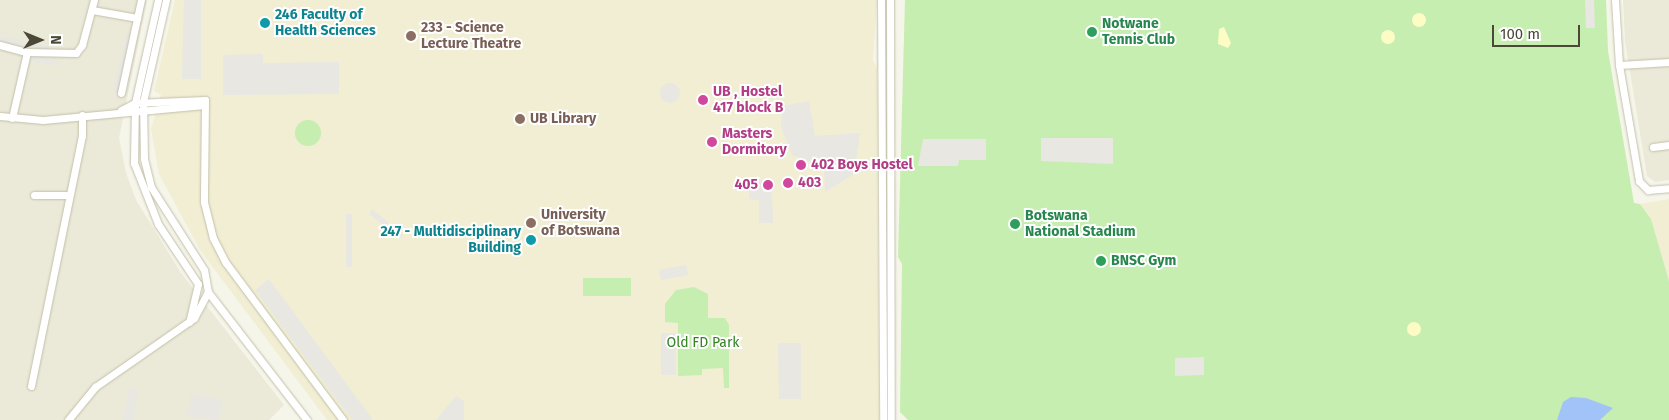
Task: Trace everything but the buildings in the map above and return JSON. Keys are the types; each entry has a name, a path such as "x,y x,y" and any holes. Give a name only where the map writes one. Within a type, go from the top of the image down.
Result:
{"street":[{"path":"0,45 27,52 76,53 82,45 94,0"},
{"path":"121,93 141,0"},
{"path":"158,0 133,112 134,164 143,193 198,284 188,322"},
{"path":"166,0 142,111 142,144 151,187 204,270 208,292 307,420"},
{"path":"881,0 883,420"},
{"path":"890,0 891,420"},
{"path":"1615,0 1619,65 1641,186 1648,190 1669,188"},
{"path":"92,10 137,18"},
{"path":"12,118 27,52"},
{"path":"1619,65 1669,62"},
{"path":"121,110 135,103 143,102 204,102"},
{"path":"0,116 12,118 82,115 121,110 133,112 204,102"},
{"path":"204,102 204,202 213,238 226,264 343,420"},
{"path":"30,386 69,195 82,115"},
{"path":"1653,147 1669,145"},
{"path":"34,195 69,195"},
{"path":"68,420 95,388 198,315 208,292"}],"shaded area":[{"path":"0,0 147,0 119,138 126,173 136,200 181,273 284,405 269,420 0,420"},
{"name":"University of Botswana","path":"175,0 877,0 873,60 877,69 879,420 327,420 200,250 159,174 151,129 161,95 154,91"},
{"path":"184,0 201,0 201,79 182,79"},
{"path":"1585,0 1594,0 1595,28 1586,28"},
{"path":"1623,0 1669,0 1669,180 1655,182 1647,176 1625,41"},
{"path":"127,32 131,33 117,93 113,92"},
{"path":"0,36 50,47 49,51 0,41"},
{"path":"30,54 59,61 57,66 29,60"},
{"path":"263,54 263,63 339,62 339,94 223,95 223,55"},
{"path":"670,83 677,86 680,93 677,100 670,103 663,100 660,93 663,86"},
{"path":"809,101 815,136 860,133 854,174 825,192 824,167 792,155 781,127 783,106"},
{"path":"1041,138 1113,138 1113,164 1041,161"},
{"path":"923,139 986,139 986,160 959,160 958,166 918,166"},
{"path":"749,180 763,180 763,192 772,192 773,223 759,223 759,200 749,199"},
{"path":"1669,199 1669,281 1651,219 1640,204"},
{"path":"372,209 403,234 400,238 369,214"},
{"path":"346,214 352,214 352,267 346,267"},
{"path":"686,265 688,275 661,280 659,270"},
{"path":"269,279 373,420 352,420 255,290"},
{"path":"661,333 676,333 676,375 661,375"},
{"path":"778,343 801,343 801,399 779,399"},
{"path":"1204,357 1204,375 1175,376 1175,358"},
{"path":"129,388 138,390 133,420 123,420"},
{"path":"191,394 222,399 219,420 187,417"},
{"path":"456,396 464,401 464,420 436,420"}],"green space":[{"path":"905,0 1606,0 1608,51 1634,203 1640,204 1651,219 1669,281 1669,420 908,420 900,412 902,264 898,257"},
{"path":"308,120 317,124 321,133 317,142 308,146 299,142 295,133 299,124"},
{"path":"583,278 631,278 631,296 583,296"},
{"name":"Old FD Park","path":"694,287 708,294 708,318 725,318 729,325 729,388 724,388 723,368 702,369 702,375 678,376 678,323 665,322 665,304 676,290"}],"sand":[{"path":"1416,13 1422,13 1426,20 1422,27 1416,27 1412,23 1412,17"},
{"path":"1224,27 1231,43 1228,48 1218,44 1219,29"},
{"path":"1385,30 1391,30 1395,37 1391,44 1385,44 1381,40 1381,34"},
{"path":"1411,322 1417,322 1421,329 1417,336 1411,336 1407,332 1407,326"}],"water":[{"path":"1571,397 1586,398 1613,408 1600,420 1557,420 1563,402"}],"place":[{"name":"246 Faculty of Health Sciences","path":"265,23"},
{"name":"Notwane Tennis Club","path":"1092,32"},
{"name":"233 - Science Lecture Theatre","path":"411,36"},
{"name":"UB , Hostel 417 block B","path":"703,100"},
{"name":"UB Library","path":"520,119"},
{"name":"Masters Dormitory","path":"712,142"},
{"name":"402 Boys Hostel","path":"801,165"},
{"name":"403","path":"788,183"},
{"name":"405","path":"768,185"},
{"name":"University of Botswana","path":"531,223"},
{"name":"Botswana National Stadium","path":"1015,224"},
{"name":"247 - Multidisciplinary Building","path":"531,240"},
{"name":"BNSC Gym","path":"1101,261"}]}
